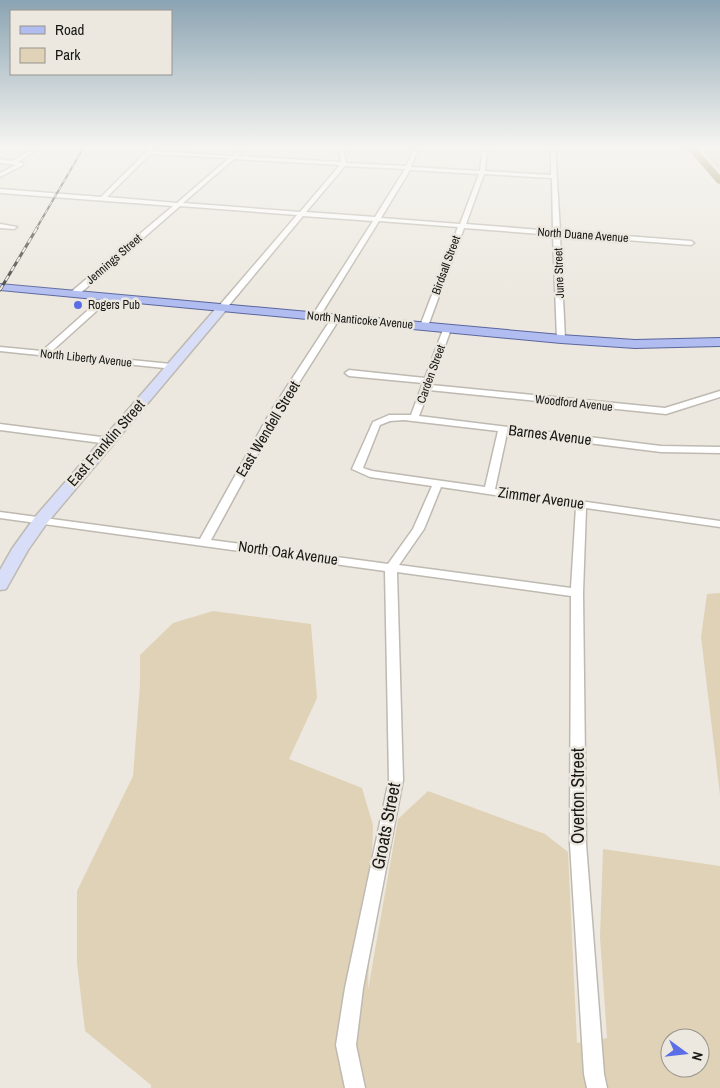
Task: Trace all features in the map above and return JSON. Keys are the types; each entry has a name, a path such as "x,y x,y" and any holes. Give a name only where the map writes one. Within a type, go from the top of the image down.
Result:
{"main road":[{"name":"North Nanticoke Avenue","path":"0,287 561,339 634,344 720,342"}],"street":[{"name":"North Duane Avenue","path":"88,198 691,243"},
{"name":"Jennings Street","path":"74,294 185,198"},
{"path":"222,308 315,198"},
{"path":"316,316 390,198"},
{"name":"Birdsall Street","path":"424,326 472,198"},
{"name":"June Street","path":"556,198 561,339"},
{"path":"0,226 14,227"},
{"path":"45,353 108,297"},
{"name":"East Franklin Street","path":"0,585 20,549 41,520 222,308"},
{"name":"East Wendell Street","path":"204,542 276,411 336,318"},
{"name":"Carden Street","path":"414,418 447,329"},
{"name":"North Liberty Avenue","path":"0,349 171,367"},
{"name":"Woodford Avenue","path":"349,373 427,384 666,411 720,394"},
{"name":"Barnes Avenue","path":"362,472 358,469 376,424 381,420 399,417 661,449 720,450"},
{"path":"0,427 109,441"},
{"path":"490,490 503,429"},
{"name":"Zimmer Avenue","path":"362,472 720,524"},
{"name":"Groats Street","path":"355,1088 346,1045 354,988 396,780 393,732 390,577 392,568 418,529 438,483"},
{"name":"Overton Street","path":"581,503 577,593 578,844 594,1074 597,1088"},
{"name":"North Oak Avenue","path":"0,515 577,593"}],"green space":[{"path":"720,593 720,795 701,637 707,594"},
{"path":"213,611 311,624 317,698 289,759 362,788 373,825 368,990 398,819 428,791 545,834 568,852 577,1043 607,1038 600,937 603,849 720,866 720,1088 151,1088 151,1085 85,1031 77,963 77,891 133,776 140,684 140,655 173,623"}],"railway":[{"path":"36,229 54,198"},
{"path":"0,290 37,228"}],"place":[{"name":"Rogers Pub","path":"78,305"}]}
